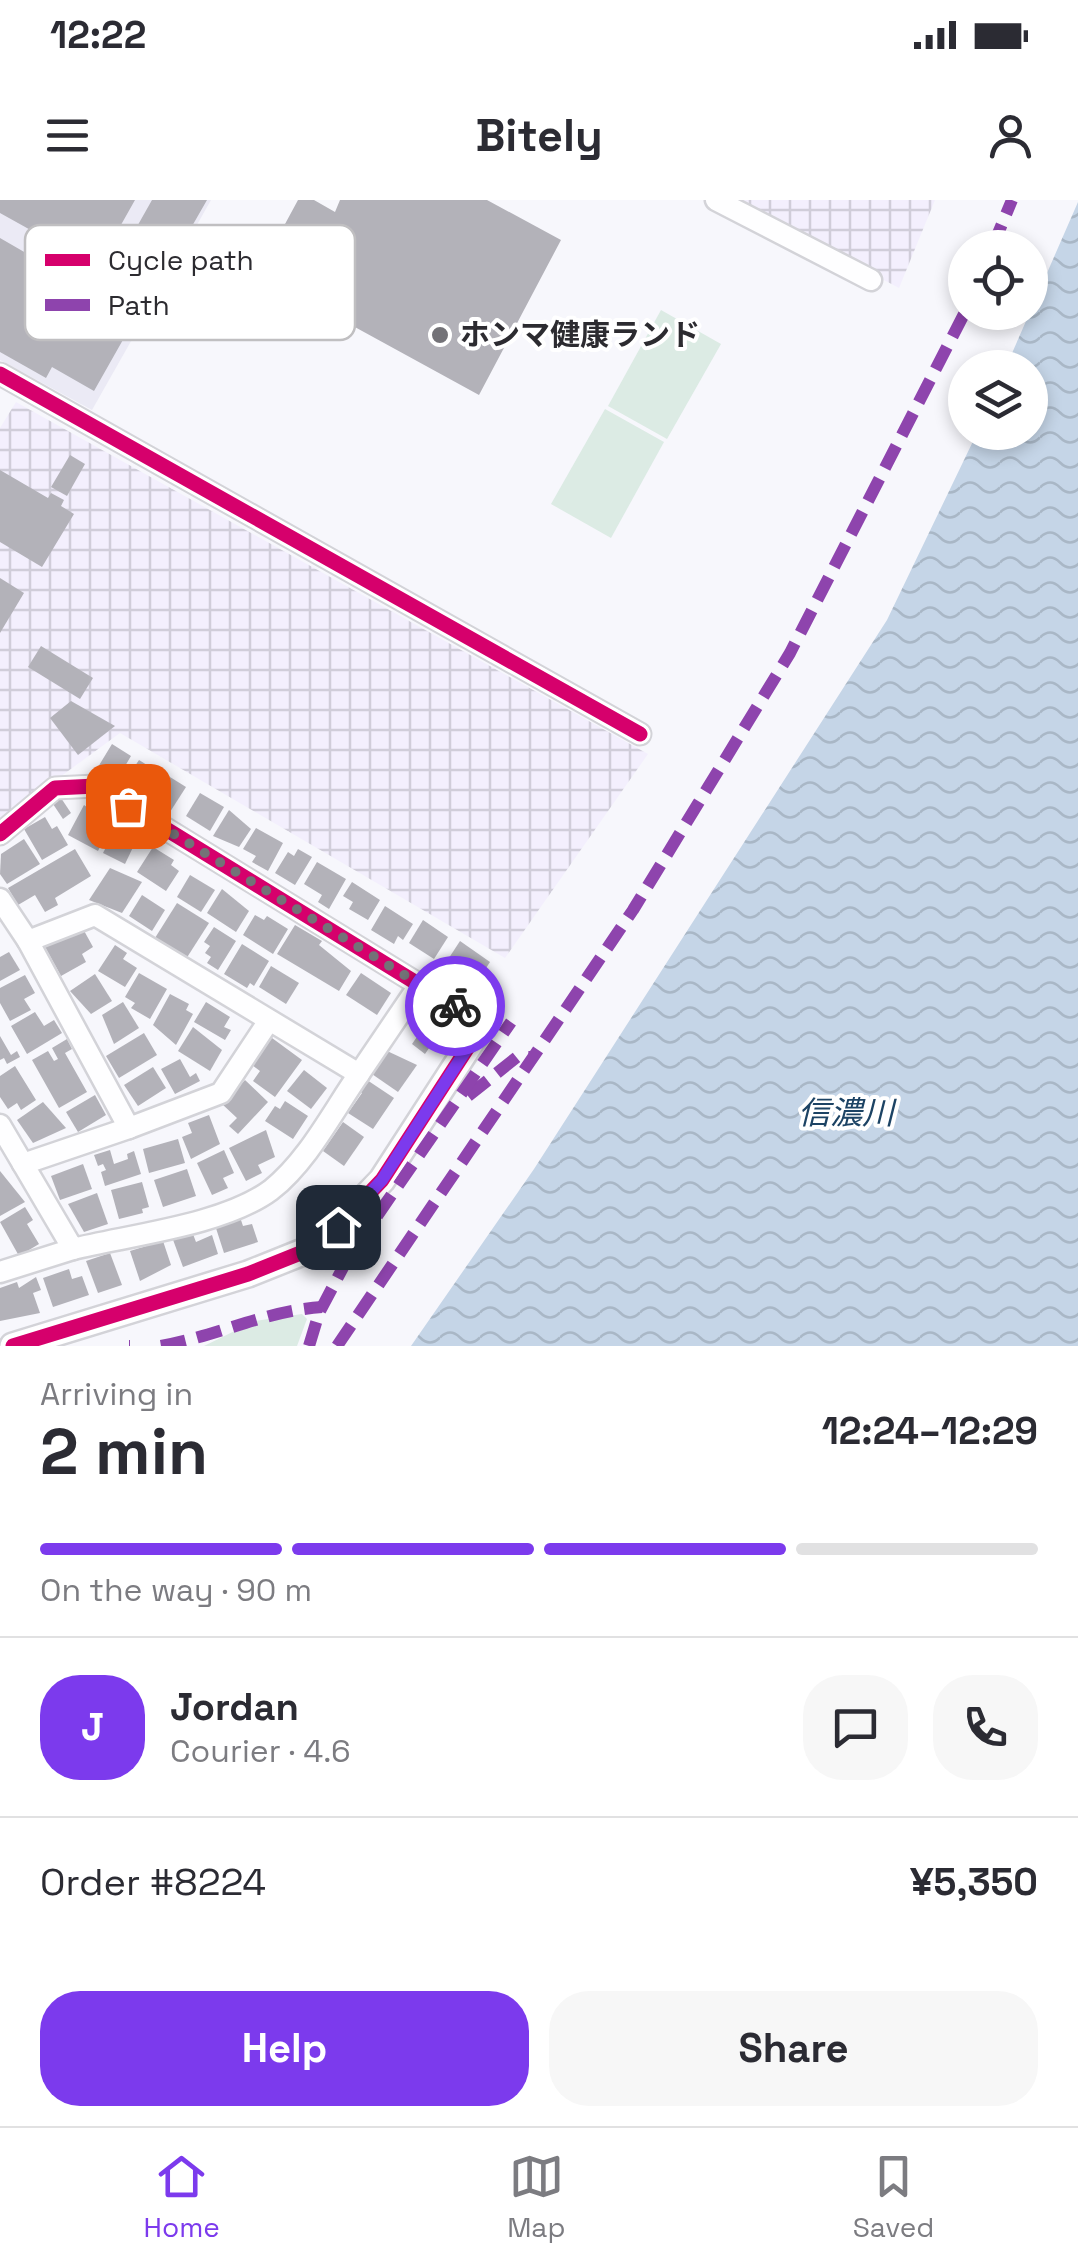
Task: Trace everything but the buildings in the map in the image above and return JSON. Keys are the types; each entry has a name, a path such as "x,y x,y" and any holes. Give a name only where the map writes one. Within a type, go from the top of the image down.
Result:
{"street":[{"path":"716,200 871,280"},
{"path":"0,374 640,734"},
{"path":"0,834 56,788 96,786 483,1024 382,1180 338,1227 303,1252 248,1274 13,1346"},
{"path":"0,899 28,941 128,1128"},
{"path":"28,941 95,915 359,1074"},
{"path":"0,1272 73,1249 215,1215 270,1191 300,1160 420,984"},
{"path":"23,1164 220,1093 268,1022"},
{"path":"0,1124 73,1249"}],"shaded area":[{"path":"0,200 211,200 197,225 25,225 25,340 132,340 92,410 0,360"},
{"path":"733,200 935,200 899,288"},
{"path":"661,310 721,344 667,439 608,406"},
{"path":"16,402 648,754 505,958 120,733 0,821 0,428"},
{"path":"605,409 664,442 611,538 551,504"},
{"path":"302,1314 307,1319 297,1346 204,1346 255,1321"}],"water":[{"name":"信濃川","path":"1078,202 1078,1346 411,1346 534,1169 887,620 969,450 1048,450 1048,350 1013,350 1022,330 1048,330 1048,271"}],"marked path":[{"path":"1000,230 1012,200"},
{"path":"337,1346 633,910 790,653 956,330"},
{"path":"309,1346 319,1313 348,1258 511,1022"},
{"path":"468,1096 517,1057 530,1057"},
{"path":"161,1346 281,1313 322,1307"}],"cycle path":[{"path":"0,374 640,734"},
{"path":"0,834 55,788 96,786 483,1024 382,1180 337,1227 303,1252 248,1274 13,1346"}],"way so far":[{"path":"128,806 455,1006"}],"place":[{"name":"ホンマ健康ランド","path":"440,335"}],"route":[{"path":"338,1227 382,1180 483,1024 455,1006"}]}
